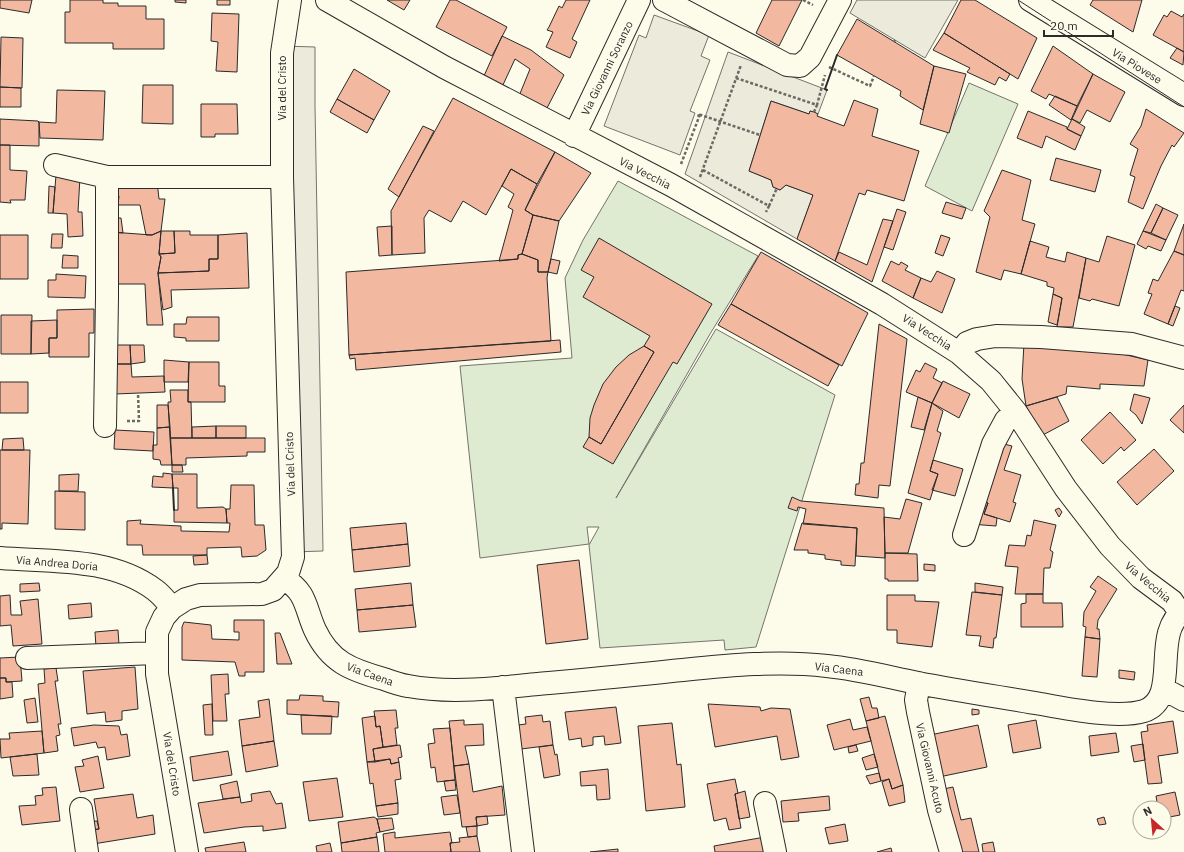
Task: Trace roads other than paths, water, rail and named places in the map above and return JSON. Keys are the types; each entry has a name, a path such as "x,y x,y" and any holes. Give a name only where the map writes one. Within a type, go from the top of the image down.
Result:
{"street":[{"name":"Via del Cristo","path":"187,852 157,674 157,632 164,617 172,608 186,599 200,596 262,594 273,590 288,573 293,557 282,177 282,53 290,0"},
{"name":"Via Giovanni Soranzo","path":"574,136 639,0"},
{"path":"664,0 787,65 805,62 840,0"},
{"name":"Via Piovese","path":"1030,0 1184,95"},
{"name":"Via Vecchia","path":"335,2 444,67 655,178 882,304 959,353 992,381 1016,412 1066,489 1110,546 1141,578 1172,601 1182,612"},
{"path":"55,165 107,177 282,177"},
{"path":"105,426 108,297 107,177"},
{"name":"Via Vecchia","path":"959,353 967,343 977,338 996,336 1041,337 1132,344 1184,358"},
{"path":"964,535 994,444 1006,420 1016,412"},
{"name":"Via Andrea Doria","path":"0,558 92,564 110,568 156,591 172,608"},
{"name":"Via Caena","path":"284,579 300,590 315,630 325,647 337,661 352,669 408,686 446,690 503,687 733,665 772,663 825,666 872,673 919,683 1072,710 1129,714 1147,710 1157,701 1162,692"},
{"path":"1182,612 1170,631 1166,641 1162,692 1171,693 1184,700"},
{"path":"27,658 156,653"},
{"name":"Via Giovanni Acuto","path":"919,683 916,700 918,712 939,810 951,852"},
{"path":"503,687 523,852"},
{"path":"765,803 775,852"},
{"path":"81,809 87,852"}],"tram line":[{"path":"1018,0 1184,107"}]}
